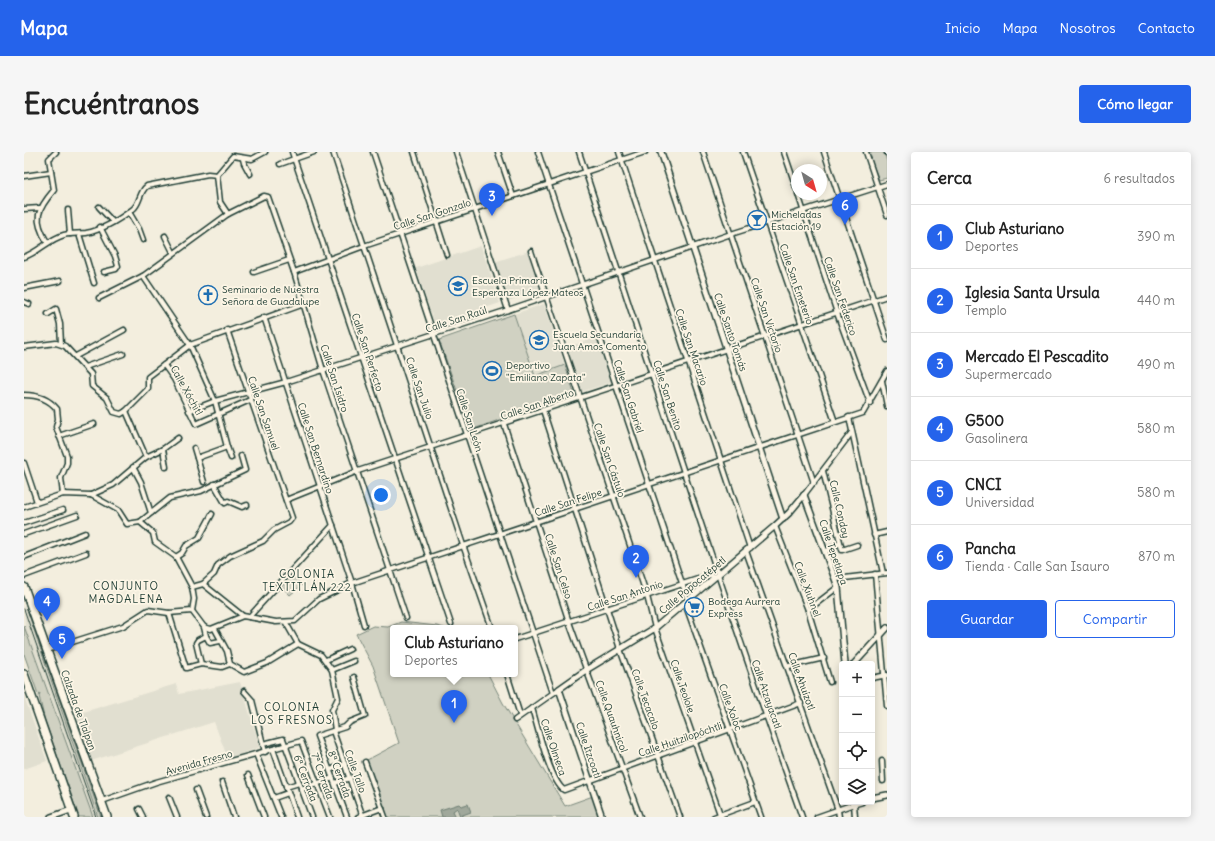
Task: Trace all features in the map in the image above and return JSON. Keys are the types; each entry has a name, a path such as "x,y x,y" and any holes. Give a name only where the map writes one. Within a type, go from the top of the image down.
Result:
{"highway":[{"name":"Calzada de Tlalpan","path":"24,587 107,817"},
{"path":"24,674 72,813"}],"street":[{"path":"47,242 40,230 40,208 54,190 49,159 56,152"},
{"path":"100,298 143,276 173,252 228,214 220,202 217,175 234,156 243,159 257,158 265,152"},
{"name":"Calle San Perfecto","path":"292,152 329,258 361,358 451,624"},
{"path":"280,164 314,152"},
{"name":"Calle San Julio","path":"333,152 491,625"},
{"name":"Calle San León","path":"373,152 553,693"},
{"path":"414,152 447,255"},
{"path":"456,152 508,310"},
{"path":"498,152 513,196"},
{"name":"Calle San Gabriel","path":"538,152 683,585 687,602"},
{"name":"Calle San Benito","path":"579,152 685,471 717,576"},
{"name":"Calle San Macario","path":"619,152 721,459 748,550"},
{"name":"Calle San Gonzalo","path":"294,272 329,258 475,208 645,152"},
{"name":"Calle Santo Tomás","path":"661,152 783,518"},
{"name":"Calle San Victorio","path":"704,152 799,434 814,483"},
{"name":"Calle San Emeterio","path":"744,152 835,422"},
{"path":"784,152 791,172"},
{"path":"824,152 887,340"},
{"path":"866,152 887,215"},
{"path":"243,159 250,174"},
{"path":"24,176 51,172"},
{"path":"24,257 31,254 47,242 70,234 79,234 113,222 136,206 141,192 147,186 208,174 217,175"},
{"name":"Calle San Raúl","path":"189,411 214,401 286,382 546,298 731,234 887,184"},
{"name":"Calle San Isidro","path":"228,214 264,196 270,199 304,304 323,370 406,618"},
{"name":"Calle San Federico","path":"800,200 837,313 870,403"},
{"path":"99,207 113,222"},
{"path":"24,209 40,208"},
{"path":"68,210 70,234"},
{"path":"129,212 139,229 143,240"},
{"path":"100,227 115,256 118,266 104,272"},
{"path":"79,234 94,283"},
{"path":"165,236 173,252"},
{"name":"Calle San Cástulo","path":"531,251 647,596 654,628"},
{"path":"254,272 289,260"},
{"path":"143,276 190,344 214,401 231,458"},
{"path":"24,288 60,281"},
{"name":"Calle San Alberto","path":"286,500 320,485 358,471 504,424 887,296"},
{"path":"24,347 43,344 61,344 76,356 85,367 92,377 92,386 107,398 114,412 121,414 126,412 148,389 148,377 190,344 304,304"},
{"path":"48,314 56,309 60,324 61,344"},
{"name":"Calle San Bernardino","path":"264,317 352,583 364,625"},
{"path":"76,356 124,330"},
{"name":"Calle San Samuel","path":"203,584 214,574 218,565 230,556 263,541 274,530 292,520 227,330"},
{"path":"85,367 122,354"},
{"name":"Calle Xóchitl","path":"164,365 174,379 196,424 217,413"},
{"path":"870,403 887,371"},
{"path":"882,382 887,406"},
{"path":"24,395 34,396 46,400 54,406 59,415 56,427 67,456 67,463 61,478 63,494"},
{"path":"217,413 250,400"},
{"name":"Calle San Felipe","path":"286,622 295,621 308,607 319,599 352,583 863,413 870,403"},
{"name":"Calle Tecacalo","path":"543,410 620,649 680,817"},
{"path":"126,412 146,457"},
{"path":"836,579 885,573 874,535 849,417"},
{"path":"59,436 94,424"},
{"name":"Calle San Celso","path":"504,424 569,622"},
{"name":"Calle Popocatépetl","path":"515,720 520,715 586,670 654,628 748,550 775,526 804,495 852,432"},
{"path":"24,507 63,494 91,495 113,485 146,457 163,449 178,438"},
{"path":"197,458 227,447"},
{"path":"194,448 204,482"},
{"path":"163,449 166,467"},
{"path":"91,495 118,510 127,524 140,522 170,498 201,491 245,470 241,456"},
{"path":"24,463 37,502"},
{"path":"133,467 141,482 151,513"},
{"name":"Calle Condoy","path":"823,471 842,550 857,545"},
{"path":"214,484 225,503 228,501 242,507 247,505"},
{"name":"Calle Tepetlapa","path":"804,495 838,587 845,661"},
{"path":"24,523 63,510"},
{"path":"176,557 182,553 186,546 199,538 212,514"},
{"path":"24,534 77,515"},
{"path":"140,522 153,533 157,543 176,557 192,587 194,599 192,611 204,627 206,636 210,643 220,641"},
{"path":"249,617 333,525"},
{"name":"Calle Xiuhnel","path":"775,526 808,610 824,658 830,682"},
{"path":"874,535 887,532"},
{"path":"24,557 85,533"},
{"path":"825,552 840,543"},
{"name":"Calle Ahuízotl","path":"748,550 789,666 838,810 839,817"},
{"path":"24,576 86,553"},
{"path":"875,574 886,675 887,706"},
{"name":"Calle San Antonio","path":"518,638 710,575 717,576"},
{"name":"Calle Atzayacatl","path":"717,576 802,817"},
{"path":"192,587 203,584 243,616 286,622 298,644 315,651 326,660 350,648"},
{"path":"808,610 838,587"},
{"name":"Calle Xoloc","path":"687,602 761,817"},
{"path":"47,650 123,626 145,610 169,613 192,611"},
{"path":"169,613 184,666 188,668 201,664 222,667 230,664"},
{"path":"204,627 215,629 243,616"},
{"name":"Calle Quauhnicol","path":"569,622 640,817"},
{"name":"Calle Teolole","path":"654,628 721,816"},
{"path":"857,661 887,628"},
{"path":"215,629 226,651 230,664 244,672 268,663 298,644"},
{"path":"201,664 196,643 198,640 206,636"},
{"path":"789,666 824,658"},
{"name":"Calle Tallo","path":"326,660 332,670 338,698 332,710 334,731 361,816"},
{"path":"332,670 354,661"},
{"path":"875,677 886,675"},
{"path":"334,731 345,728 350,722 363,718 365,714 354,676"},
{"path":"508,677 520,715"},
{"name":"Calle Itzcoatl","path":"559,689 602,817"},
{"path":"244,691 252,700 265,752"},
{"name":"Calle Huitzilopóchtli","path":"564,790 622,767 801,703"},
{"name":"Calle Olmeca","path":"532,708 550,767 558,784 564,790"},
{"name":"8ª Cerrada","path":"334,731 317,736 347,817"},
{"path":"263,744 282,738 285,746"},
{"name":"Avenida Fresno","path":"102,801 156,782 301,741"},
{"name":"7ª Cerrada","path":"301,741 330,817"},
{"name":"6ª Cerrada","path":"285,746 312,817"},
{"path":"273,749 297,817"},
{"path":"256,754 281,817"},
{"path":"882,761 885,773 883,780"},
{"path":"365,762 384,817"},
{"path":"330,770 345,764"},
{"path":"248,775 264,817"},
{"path":"301,789 333,778"},
{"path":"335,783 350,778"},
{"path":"222,782 234,817"},
{"path":"286,788 299,783"},
{"path":"196,790 206,817"},
{"path":"274,798 288,793"},
{"path":"875,797 887,795"},
{"path":"169,797 177,817"},
{"path":"714,817 721,816 755,802"},
{"path":"817,817 849,805"},
{"path":"854,805 855,817"},
{"path":"361,816 382,808"},
{"path":"139,809 143,817"},
{"path":"51,817 72,813"}],"shaded area":[{"path":"868,152 884,152 887,162 887,178 879,180"},
{"name":"Escuela Primaria Esperanza López Mateos","path":"481,246 500,303 435,325 416,268"},
{"path":"529,251 542,290 508,301 494,262"},
{"name":"Escuela Secundaria Juan Amos Comento","path":"544,304 565,365 535,376 514,314"},
{"name":"Deportivo \"Emiliano Zapata\"","path":"514,314 535,376 565,365 574,393 471,430 439,340"},
{"path":"597,337 612,382 581,392 566,348"},
{"path":"291,574 302,585 290,595 281,586"},
{"path":"24,601 28,611 101,817 98,817"},
{"path":"24,605 98,817 93,817 25,628"},
{"path":"401,622 428,625 393,625"},
{"path":"24,626 93,817 79,817 45,721 39,696 40,693 38,694 24,654"},
{"path":"373,626 390,626 390,677 490,677 503,703 565,806 593,796 600,817 387,817 367,760 399,743 373,666 356,634"},
{"path":"240,682 260,747 228,759 214,722 91,761 77,714 176,684 179,694"},
{"path":"24,696 47,761 24,769"},
{"path":"459,804 461,806 468,804 471,812 460,816 457,808 453,811 456,817 442,817 440,810"}],"tram line":[{"path":"24,609 96,817"}],"place":[{"name":"Mercado El Pescadito","path":"492,216"},
{"name":"Micheladas Estación 19","path":"757,220"},
{"name":"Pancha","path":"845,225"},
{"name":"Escuela Primaria Esperanza López Mateos","path":"458,286"},
{"name":"Seminario de Nuestra Señora de Guadalupe","path":"208,295"},
{"name":"Escuela Secundaria Juan Amos Comento","path":"539,340"},
{"name":"Deportivo \"Emiliano Zapata\"","path":"492,371"},
{"name":"Iglesia Santa Ursula","path":"636,578"},
{"name":"Bodega Aurrera Express","path":"694,607"},
{"name":"G500","path":"47,621"},
{"name":"CNCI","path":"62,659"},
{"name":"Club Asturiano","path":"454,723"}],"district":[{"name":"COLONIA TEXTITLÁN 222","path":"307,580"},
{"name":"CONJUNTO MAGDALENA","path":"126,592"},
{"name":"COLONIA LOS FRESNOS","path":"292,713"}]}
